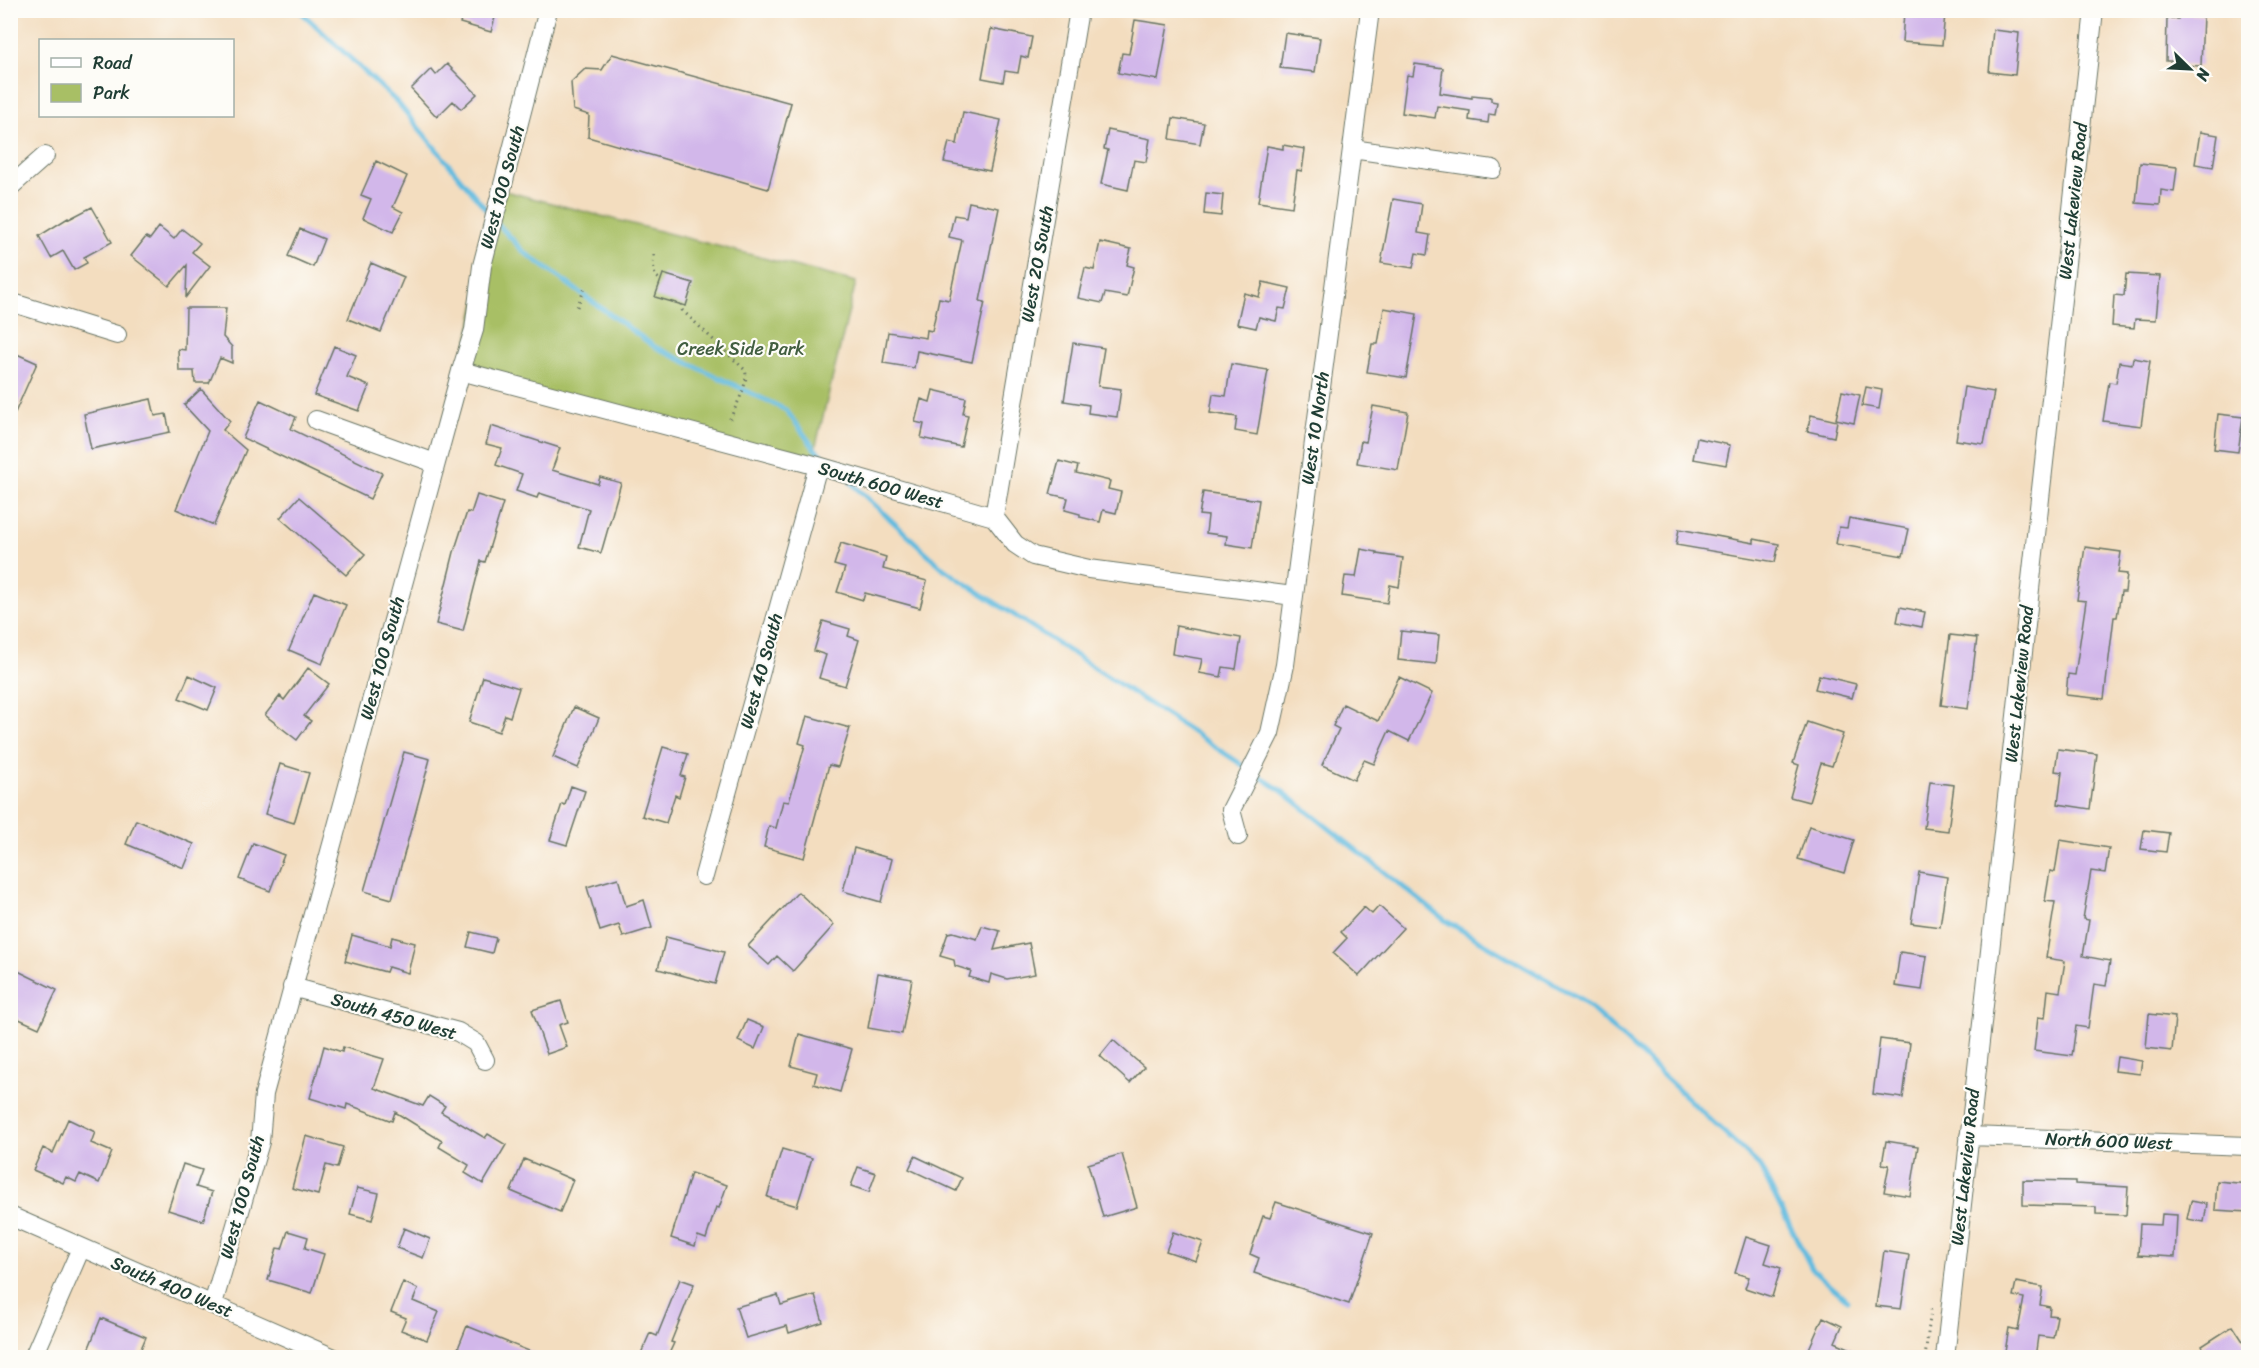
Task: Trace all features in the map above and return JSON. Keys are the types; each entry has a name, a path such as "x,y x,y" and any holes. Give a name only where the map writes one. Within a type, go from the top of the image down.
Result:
{"street":[{"name":"West 100 South","path":"213,1304 260,1142 264,1094 292,987 460,371 474,330 482,266 548,10"},
{"name":"West 20 South","path":"994,517 1079,10"},
{"name":"West 10 North","path":"1238,836 1231,810 1270,733 1285,665 1370,10"},
{"name":"West Lakeview Road","path":"1945,1358 2094,10"},
{"path":"1352,149 1493,169"},
{"path":"10,187 45,156"},
{"path":"10,302 117,335"},
{"name":"South 600 West","path":"460,371 818,466 994,517"},
{"path":"316,420 435,463"},
{"name":"West 40 South","path":"704,876 818,466"},
{"path":"994,517 1015,544 1033,556 1089,569 1293,596"},
{"name":"South 450 West","path":"292,987 458,1032 476,1043 485,1060"},
{"name":"North 600 West","path":"1968,1136 2248,1146"},
{"name":"South 400 West","path":"10,1216 334,1358"},
{"path":"33,1358 81,1248"}],"path":[{"path":"654,255 655,276 661,279"},
{"path":"577,307 585,288"},
{"path":"681,304 682,310 745,370 748,376 728,424"}],"green space":[{"name":"Creek Side Park","path":"501,190 856,282 815,449 818,466 461,371"}],"building":[{"path":"463,10 497,10 491,32 460,23"},
{"path":"1904,11 1945,14 1942,45 1902,42"},
{"path":"2178,14 2203,15 2201,66 2178,65 2178,61 2166,61 2167,18 2178,19"},
{"path":"1135,20 1168,25 1158,80 1118,73 1122,53 1129,54"},
{"path":"991,29 1032,37 1028,58 1021,56 1018,73 1005,71 1003,82 982,78"},
{"path":"1993,30 2019,33 2015,75 1989,72"},
{"path":"1285,33 1320,38 1315,72 1280,68"},
{"path":"612,54 791,103 768,189 588,137 589,115 573,110 571,82 585,69 602,70"},
{"path":"447,64 477,94 461,109 453,101 437,117 411,89 431,69 436,75"},
{"path":"1415,64 1443,68 1440,93 1472,98 1472,95 1491,97 1491,101 1497,102 1495,115 1489,114 1488,123 1469,120 1470,111 1437,106 1435,118 1402,113 1407,75 1413,76"},
{"path":"963,112 1001,120 990,171 944,162 949,142 957,144"},
{"path":"1173,118 1204,123 1200,144 1170,139"},
{"path":"1108,130 1150,139 1146,162 1134,160 1128,190 1101,184 1108,150 1104,149"},
{"path":"2200,132 2218,135 2213,167 2195,164"},
{"path":"1283,145 1305,149 1302,171 1297,170 1292,207 1258,202 1267,146 1283,149"},
{"path":"376,161 407,176 393,207 403,212 393,232 363,218 371,199 361,195"},
{"path":"2140,163 2177,167 2174,192 2161,190 2160,205 2136,203"},
{"path":"1206,193 1223,195 1221,216 1204,214"},
{"path":"1393,199 1422,204 1418,233 1430,235 1427,255 1416,253 1413,268 1381,263"},
{"path":"969,202 999,208 980,301 985,302 972,362 917,351 914,368 883,363 888,332 926,338 927,330 932,331 939,298 949,300 962,240 949,237 954,215 966,217"},
{"path":"92,207 112,242 84,257 87,263 74,270 63,251 51,258 39,236 68,218"},
{"path":"159,227 174,239 182,229 200,243 192,252 210,266 186,297 187,265 169,286 131,256 146,237 150,239"},
{"path":"300,229 324,239 313,267 288,256"},
{"path":"1100,242 1131,249 1127,265 1134,267 1127,297 1105,293 1102,303 1078,298 1085,268 1094,270"},
{"path":"371,263 404,277 381,332 348,319"},
{"path":"663,274 693,283 686,306 655,297"},
{"path":"2126,274 2160,276 2156,320 2135,319 2134,328 2112,326 2114,295 2124,296"},
{"path":"1263,282 1290,288 1285,309 1279,308 1276,321 1259,317 1256,328 1237,324 1244,293 1259,297"},
{"path":"186,308 226,308 223,337 232,347 232,363 220,358 209,383 195,383 194,371 179,371 178,349 185,350"},
{"path":"1384,308 1417,314 1406,378 1367,372 1372,344 1378,344"},
{"path":"1073,343 1104,348 1098,386 1121,389 1117,417 1088,413 1089,405 1064,401"},
{"path":"334,346 356,355 347,377 369,386 359,411 314,395"},
{"path":"10,351 37,363 10,424"},
{"path":"2133,358 2150,361 2141,426 2103,421 2109,382 2116,383 2119,362 2132,364"},
{"path":"1231,364 1268,370 1257,435 1235,431 1237,417 1210,413 1213,394 1226,396"},
{"path":"1866,387 1882,390 1879,409 1862,406"},
{"path":"1964,387 1994,392 1984,444 1956,440"},
{"path":"201,389 230,421 223,430 246,450 214,525 176,509 208,431 184,405"},
{"path":"933,390 966,398 963,414 968,415 961,447 921,438 924,424 915,422 921,399 930,402"},
{"path":"1842,391 1860,395 1854,423 1836,419"},
{"path":"151,399 155,416 166,414 170,432 91,449 84,414"},
{"path":"260,400 296,417 291,429 382,473 370,499 243,438"},
{"path":"1373,406 1408,412 1398,470 1357,463 1361,441 1366,442"},
{"path":"2218,414 2243,417 2238,452 2214,449"},
{"path":"1811,415 1837,421 1834,437 1807,431"},
{"path":"491,426 560,448 552,470 598,484 600,477 621,483 601,553 579,547 589,509 539,493 537,498 516,491 522,474 496,465 502,448 486,444"},
{"path":"1697,438 1730,445 1726,465 1693,459"},
{"path":"1059,461 1078,466 1076,473 1110,481 1108,489 1121,492 1116,513 1103,510 1100,522 1065,510 1068,498 1050,494"},
{"path":"1203,492 1259,500 1252,548 1226,544 1227,536 1206,533 1208,516 1199,515"},
{"path":"477,495 503,503 485,562 481,561 463,631 436,624 454,552 467,512 471,513"},
{"path":"299,497 365,554 346,575 280,518"},
{"path":"1849,518 1909,529 1903,556 1836,544 1839,527 1847,528"},
{"path":"1679,529 1754,543 1754,539 1779,544 1775,562 1676,545"},
{"path":"841,543 886,557 883,569 927,581 920,608 865,593 863,600 837,592 845,568 834,565"},
{"path":"2085,547 2121,552 2118,573 2127,574 2125,592 2121,592 2117,617 2114,617 2104,699 2066,695 2068,674 2075,675 2086,601 2077,600"},
{"path":"1361,549 1403,558 1399,587 1390,585 1387,603 1342,596 1345,576 1356,577"},
{"path":"314,592 346,605 322,664 289,650"},
{"path":"1900,607 1925,612 1922,627 1897,622"},
{"path":"823,621 850,629 848,636 859,640 845,686 819,678 826,655 814,651"},
{"path":"1176,626 1241,638 1236,669 1223,667 1221,677 1199,673 1202,659 1172,654"},
{"path":"1401,631 1439,635 1436,664 1398,660"},
{"path":"1950,635 1977,638 1968,709 1941,705"},
{"path":"308,668 329,684 304,716 311,721 297,740 265,715 280,696 284,700"},
{"path":"189,675 217,688 208,710 179,698"},
{"path":"1819,675 1856,684 1852,698 1815,689"},
{"path":"483,677 519,688 510,717 505,715 499,732 469,722"},
{"path":"1399,677 1432,693 1409,741 1389,731 1374,764 1364,760 1354,780 1322,765 1339,729 1333,726 1343,704 1378,721"},
{"path":"574,707 599,718 578,768 553,757"},
{"path":"807,716 850,728 838,767 829,765 804,858 764,847 769,826 776,828 783,801 789,802 805,745 799,743"},
{"path":"1807,722 1843,734 1832,766 1821,763 1809,802 1790,797 1799,765 1793,763"},
{"path":"663,747 688,754 681,776 685,777 679,797 675,795 666,823 642,816"},
{"path":"2058,749 2097,754 2090,809 2058,804 2062,772 2055,771"},
{"path":"404,752 430,759 392,899 364,891"},
{"path":"280,764 309,773 294,823 265,814"},
{"path":"1930,782 1954,785 1948,831 1924,828"},
{"path":"571,786 585,791 567,845 550,840 562,804 565,805"},
{"path":"136,820 194,844 184,868 126,844"},
{"path":"1809,826 1854,840 1844,873 1798,859"},
{"path":"2144,830 2169,833 2166,852 2141,849"},
{"path":"2060,840 2109,848 2105,873 2091,871 2083,919 2089,920 2083,956 2110,961 2106,986 2094,984 2088,1028 2076,1026 2072,1056 2034,1051 2038,1017 2045,1018 2048,990 2060,992 2065,961 2046,958 2055,902 2045,901 2050,871 2055,872"},
{"path":"253,843 284,855 270,891 239,879"},
{"path":"854,848 892,859 881,902 843,891"},
{"path":"1919,872 1947,877 1940,927 1911,923"},
{"path":"618,878 626,906 644,900 652,928 623,937 619,925 600,931 587,887"},
{"path":"798,892 834,925 793,971 777,956 769,965 748,946"},
{"path":"1379,906 1403,928 1359,976 1333,953 1347,938 1341,932 1364,907 1372,914"},
{"path":"982,926 1000,931 994,950 1029,943 1035,974 1007,979 991,974 989,983 969,977 971,971 955,966 954,960 940,956 948,933 953,932 977,939"},
{"path":"471,932 496,938 492,953 467,947"},
{"path":"352,935 390,946 392,937 415,943 408,973 388,967 386,972 345,961"},
{"path":"666,937 724,952 715,984 658,969"},
{"path":"1900,952 1927,956 1922,990 1895,986"},
{"path":"16,970 57,990 39,1028 10,1015 10,981"},
{"path":"878,973 912,979 902,1034 868,1028"},
{"path":"561,1001 568,1022 559,1025 567,1047 547,1054 532,1010"},
{"path":"2149,1014 2175,1017 2172,1051 2146,1048"},
{"path":"747,1020 764,1027 755,1049 738,1041"},
{"path":"799,1034 852,1049 840,1092 814,1084 817,1073 791,1066"},
{"path":"1880,1039 1910,1043 1903,1098 1873,1094"},
{"path":"1113,1040 1144,1067 1130,1083 1100,1056"},
{"path":"324,1046 342,1052 343,1047 384,1059 374,1088 423,1106 429,1096 445,1106 441,1112 485,1138 488,1134 506,1145 483,1184 465,1173 469,1165 439,1147 442,1141 395,1112 392,1121 347,1104 346,1109 310,1098"},
{"path":"2117,1057 2142,1061 2140,1074 2115,1071"},
{"path":"68,1119 95,1132 91,1143 112,1152 99,1183 80,1174 76,1182 66,1177 63,1183 33,1170 43,1148 53,1153"},
{"path":"306,1136 343,1147 337,1168 326,1165 318,1195 292,1188"},
{"path":"1886,1141 1918,1146 1910,1196 1884,1192 1889,1165 1882,1164"},
{"path":"782,1149 812,1158 797,1206 767,1197"},
{"path":"1122,1154 1137,1207 1103,1217 1088,1164"},
{"path":"915,1156 962,1178 956,1191 909,1169"},
{"path":"524,1159 573,1180 560,1212 511,1191"},
{"path":"183,1164 202,1170 196,1187 212,1192 203,1221 168,1210"},
{"path":"858,1167 876,1173 869,1192 851,1186"},
{"path":"691,1173 727,1185 719,1208 716,1207 706,1239 698,1236 695,1246 671,1238"},
{"path":"2023,1180 2075,1181 2075,1184 2128,1187 2126,1215 2096,1214 2096,1207 2023,1205"},
{"path":"2217,1181 2248,1184 2248,1212 2215,1210"},
{"path":"357,1188 379,1193 372,1220 350,1214"},
{"path":"2191,1201 2207,1204 2204,1222 2187,1219"},
{"path":"1276,1202 1373,1233 1349,1304 1254,1273 1259,1258 1250,1254 1263,1216 1270,1218"},
{"path":"2162,1214 2177,1215 2175,1257 2138,1255 2140,1224 2161,1225"},
{"path":"404,1228 430,1239 423,1258 397,1248"},
{"path":"288,1231 308,1237 305,1248 324,1254 312,1293 268,1280 277,1248 282,1249"},
{"path":"1173,1232 1203,1242 1196,1261 1166,1251"},
{"path":"1746,1237 1771,1245 1765,1263 1781,1268 1772,1297 1745,1288 1749,1277 1735,1273"},
{"path":"1884,1251 1909,1255 1901,1309 1876,1306"},
{"path":"680,1279 694,1284 667,1358 639,1358 650,1333 657,1336"},
{"path":"403,1282 418,1289 413,1301 439,1312 427,1340 401,1330 406,1318 391,1312"},
{"path":"2016,1282 2043,1287 2040,1305 2050,1307 2049,1315 2057,1316 2053,1338 2038,1336 2035,1358 2004,1358 2009,1328 2018,1330 2024,1298 2013,1296"},
{"path":"778,1295 781,1305 815,1295 823,1322 789,1333 787,1326 746,1338 736,1307"},
{"path":"1823,1317 1842,1326 1835,1342 1872,1358 1805,1358"},
{"path":"101,1318 146,1337 137,1358 107,1358 88,1350"},
{"path":"467,1326 544,1357 544,1358 454,1358"},
{"path":"2233,1326 2248,1349 2248,1358 2209,1358 2202,1346"}],"waterway":[{"path":"299,10 398,103 490,214"},
{"path":"498,224 524,252 655,347 786,410 815,449 829,462"},
{"path":"851,483 944,569 1282,791 1446,921 1582,1000 1759,1165 1812,1269 1847,1300"}]}
